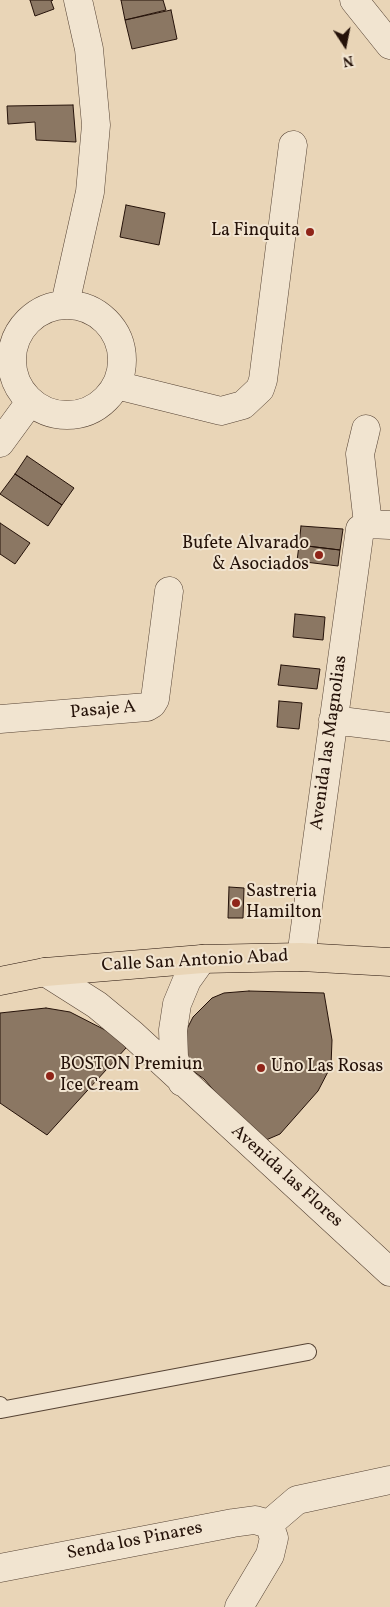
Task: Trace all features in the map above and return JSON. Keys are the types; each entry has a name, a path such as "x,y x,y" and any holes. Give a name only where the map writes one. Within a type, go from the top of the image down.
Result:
{"main road":[{"name":"Calle San Antonio Abad","path":"0,980 45,972 202,959 301,957 390,962"}],"street":[{"path":"65,304 90,192 96,125 90,49 78,0"},
{"path":"354,0 390,43"},
{"path":"116,385 221,411 243,405 256,393 263,380 293,146"},
{"path":"65,304 90,310 111,326 122,350 123,363 116,385 107,398 96,407 83,413 69,415 55,414 42,410 30,402 16,383 12,371 8,332 22,326 41,310 65,304"},
{"path":"0,443 30,402"},
{"name":"Avenida las Magnolias","path":"301,957 333,720 372,526 360,454 366,429"},
{"name":"Pasaje A","path":"0,720 147,707 152,704 155,699 169,591"},
{"path":"333,720 390,728"},
{"path":"182,1082 174,1056 174,1022 177,1004 187,980 202,959"},
{"name":"Avenida las Flores","path":"45,972 97,1005 132,1034 390,1272"},
{"path":"239,1607 270,1555 274,1538 269,1524 297,1500 390,1480"},
{"name":"Senda los Pinares","path":"0,1568 233,1523 255,1520 269,1524"}],"lane":[{"path":"0,1404 1,1410 308,1352"}],"building":[{"path":"30,0 53,0 51,1 54,9 35,16"},
{"path":"121,0 163,0 166,10 125,20"},
{"path":"171,10 177,39 132,49 125,20"},
{"path":"73,105 76,142 36,140 35,122 8,124 7,106"},
{"path":"126,205 165,213 159,245 120,237"},
{"path":"27,456 74,488 62,505 15,474"},
{"path":"15,474 62,505 48,526 0,494"},
{"path":"0,523 30,543 15,564 0,554"},
{"path":"301,526 343,529 340,550 299,545"},
{"name":"Bufete Alvarado & Asociados","path":"299,545 340,550 338,566 297,561"},
{"path":"295,614 325,617 323,640 293,637"},
{"path":"281,665 320,669 317,689 278,685"},
{"path":"279,701 302,703 299,729 277,727"},
{"name":"Sastreria Hamilton","path":"229,887 244,888 243,918 228,918"},
{"name":"Uno Las Rosas","path":"249,991 324,993 332,1040 331,1066 318,1091 280,1134 259,1143 204,1079 193,1071 185,1047 185,1033 193,1017 212,998 224,993"},
{"name":"BOSTON Premiun Ice Cream","path":"46,1008 70,1012 111,1033 126,1048 47,1135 0,1103 0,1013"}],"place":[{"name":"La Finquita","path":"310,232"},
{"name":"Bufete Alvarado & Asociados","path":"319,555"},
{"name":"Sastreria Hamilton","path":"236,903"},
{"name":"Uno Las Rosas","path":"261,1068"},
{"name":"BOSTON Premiun Ice Cream","path":"50,1076"}]}
